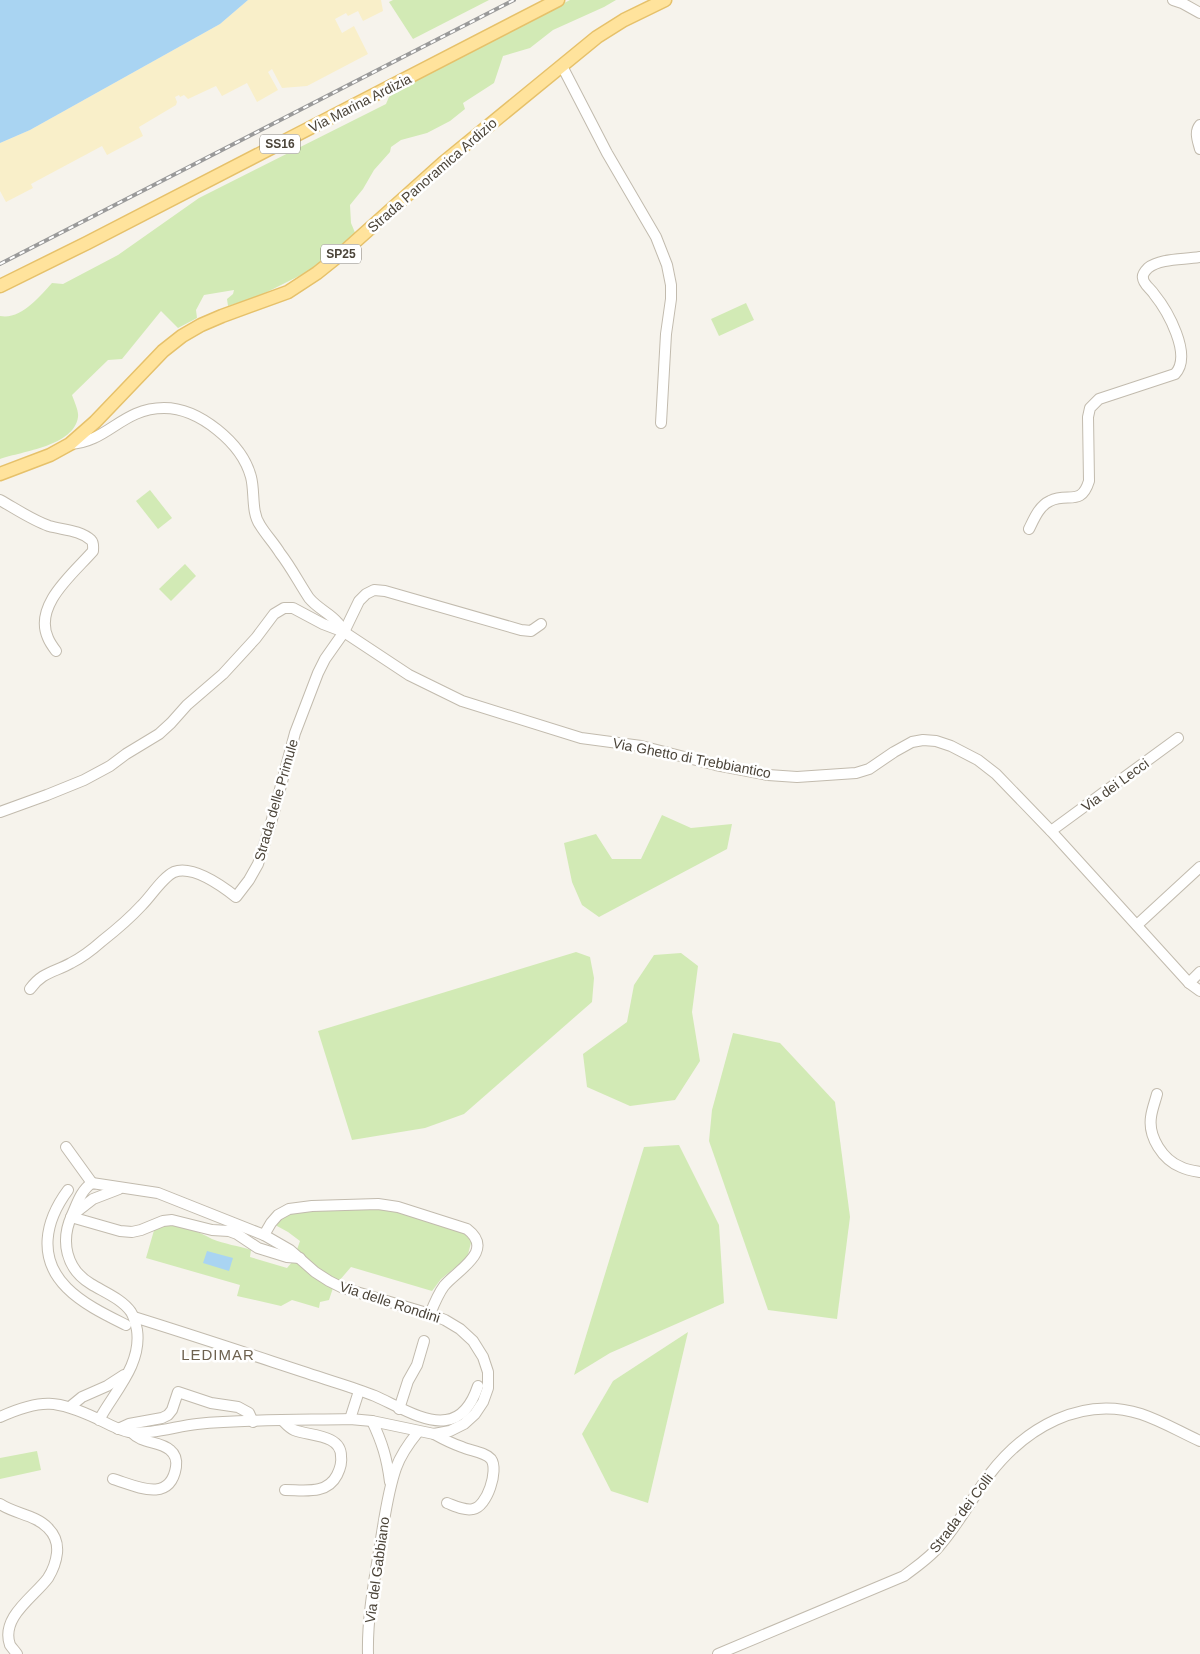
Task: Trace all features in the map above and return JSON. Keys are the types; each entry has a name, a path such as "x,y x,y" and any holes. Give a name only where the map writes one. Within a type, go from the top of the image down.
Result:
{"main road":[{"name":"Via Marina Ardizia","path":"0,286 558,0"},
{"name":"Strada Panoramica Ardizio","path":"0,474 50,455 70,444 96,422 164,351 182,336 222,316 288,292 317,273 347,249 443,163 597,37 617,24 665,0"}],"street":[{"path":"1173,0 1200,13"},
{"path":"562,66 607,153 656,237 667,265 671,285 671,299 666,334 660,423"},
{"path":"1200,125 1197,134 1200,149"},
{"path":"1029,529 1036,514 1044,504 1059,498 1078,496 1083,494 1086,489 1089,481 1088,417 1090,408 1099,399 1175,374 1179,370 1181,352 1174,327 1166,311 1142,278 1144,272 1149,267 1160,263 1200,257"},
{"path":"70,444 83,444 94,440 124,419 142,410 164,408 182,411 203,420 220,432 239,451 247,465 251,479 258,524 280,552 310,598 319,608 338,622 344,632"},
{"path":"0,500 49,526 77,532 91,540 94,545 93,551 58,589 48,606 45,630 48,639 56,651"},
{"path":"344,632 358,601 374,590 385,591 521,630 530,631 541,624"},
{"path":"0,812 47,796 84,780 110,766 159,734 187,705 223,674 256,638 274,614 284,608 293,608 323,624 344,632"},
{"name":"Via Ghetto di Trebbiantico","path":"344,632 409,675 462,701 581,738 642,746 716,765 768,775 796,776 856,773 868,769 912,742 923,740 936,741 951,746 978,760 996,774 1189,983 1200,991"},
{"name":"Strada delle Primule","path":"30,989 42,975 85,956 142,905 167,877 174,872 195,873 222,886 236,897 258,864 272,823 295,733 318,673 325,658 344,632"},
{"name":"Via dei Lecci","path":"1051,832 1178,738"},
{"path":"1137,926 1200,867"},
{"path":"1189,983 1200,972"},
{"path":"1157,1094 1150,1118 1150,1127 1155,1142 1165,1158 1181,1168 1200,1172"},
{"path":"66,1147 92,1183 83,1191 71,1217 65,1237 68,1256 72,1266 80,1275 89,1283 116,1298 131,1312 130,1321 137,1331 137,1345 130,1369 99,1420"},
{"name":"Via delle Rondini","path":"71,1406 118,1429 130,1432 143,1432 198,1424 350,1419 372,1421 434,1434 450,1431 464,1424 475,1414 483,1402 488,1388 488,1372 473,1341 445,1320 343,1288 322,1276 290,1250 264,1235 158,1193 92,1183"},
{"name":"Via delle Rondini","path":"71,1217 93,1199 107,1192 124,1188"},
{"path":"68,1190 54,1211 50,1222 48,1248 51,1262 57,1276 67,1288 95,1308 130,1321 232,1348 376,1396 399,1408 434,1420 447,1420 458,1416 468,1408 478,1386"},
{"path":"264,1235 278,1215 289,1209 312,1206 378,1204 398,1208 467,1229 477,1241 474,1257 468,1265 453,1276 443,1287 430,1314"},
{"name":"Via delle Rondini","path":"71,1217 120,1231 132,1232 163,1220 172,1220 212,1230 229,1231 258,1248 287,1257 300,1258"},
{"path":"95,1308 116,1298"},
{"path":"399,1408 408,1381 417,1365 424,1341"},
{"path":"0,1417 16,1409 37,1404 55,1403 71,1406 82,1397 117,1381 130,1369"},
{"path":"350,1419 359,1391"},
{"path":"118,1429 129,1424 162,1418 168,1415 172,1410 178,1392 211,1403 238,1407 249,1413 253,1422"},
{"name":"Strada dei Colli","path":"718,1654 904,1576 923,1562 942,1544 990,1475 1008,1453 1027,1436 1047,1423 1072,1413 1092,1409 1115,1409 1140,1414 1170,1425 1200,1441"},
{"path":"282,1420 295,1430 332,1441 338,1446 341,1453 341,1464 338,1474 333,1482 326,1487 316,1490 285,1490"},
{"name":"Via del Gabbiano","path":"372,1421 382,1442 388,1463 390,1486"},
{"path":"112,1479 149,1490 157,1490 166,1486 176,1472 177,1463 171,1450 141,1439 130,1432"},
{"name":"Via del Gabbiano","path":"368,1654 367,1639 373,1588 390,1486 396,1466 406,1447 418,1432"},
{"path":"434,1434 463,1448 484,1454 490,1458 493,1464 494,1472 486,1500 480,1506 474,1509 467,1509 447,1503"},
{"path":"0,1504 38,1520 48,1527 58,1547 56,1562 48,1578 18,1609 10,1622 8,1632 10,1644 17,1654"}],"green space":[{"path":"393,0 489,0 413,39 389,2"},
{"path":"570,0 616,0 553,30 530,48 503,56 494,83 463,103 465,109 450,121 427,133 401,140 391,147 390,152 374,170 363,189 350,205 351,223 356,235 315,268 259,296 228,306 227,299 233,294 234,290 204,295 196,310 197,318 178,328 161,311 122,359 108,360 72,395 78,417 74,427 67,435 46,446 0,459 0,316 8,316 22,311 35,301 52,283 63,284 118,255 199,198 386,104 391,92"},
{"path":"746,303 754,320 719,336 711,319"},
{"path":"150,490 172,518 158,529 136,501"},
{"path":"185,564 196,576 171,601 159,589"},
{"path":"662,815 691,828 732,824 727,849 599,917 582,905 572,882 564,843 596,834 612,859 641,859"},
{"path":"576,952 590,957 594,978 592,1002 464,1114 425,1128 352,1140 318,1031"},
{"path":"681,953 698,966 692,1012 700,1061 675,1100 630,1106 587,1087 583,1054 627,1022 634,985 654,955"},
{"path":"733,1033 780,1043 835,1102 850,1217 837,1319 768,1310 709,1141 712,1110"},
{"path":"679,1145 719,1225 724,1303 610,1353 574,1375 644,1147"},
{"path":"383,1207 465,1232 472,1239 467,1258 441,1279 432,1291 351,1267 333,1288 329,1300 320,1302 319,1308 292,1300 281,1306 237,1296 240,1285 146,1258 155,1227 171,1225 185,1227 217,1241 251,1250 250,1257 287,1268 293,1261 300,1241 277,1226 276,1220 287,1212"},
{"path":"688,1332 648,1503 611,1491 582,1434 613,1381"},
{"path":"37,1451 41,1470 0,1479 0,1458"}],"sand":[{"path":"248,0 381,0 383,11 363,21 358,11 348,16 346,13 335,19 342,33 354,26 368,54 307,86 282,88 272,69 268,72 278,90 257,102 247,83 222,96 216,86 188,99 184,95 180,97 179,95 175,97 176,105 139,127 143,136 107,155 102,146 31,184 33,188 6,202 0,191 0,143 30,130 220,24"}],"water":[{"path":"0,0 248,0 220,24 30,130 0,143"},
{"path":"207,1251 233,1258 229,1271 203,1263"}],"railway":[{"path":"0,264 514,0"}],"district":[{"name":"LEDIMAR","path":"218,1354"}]}
